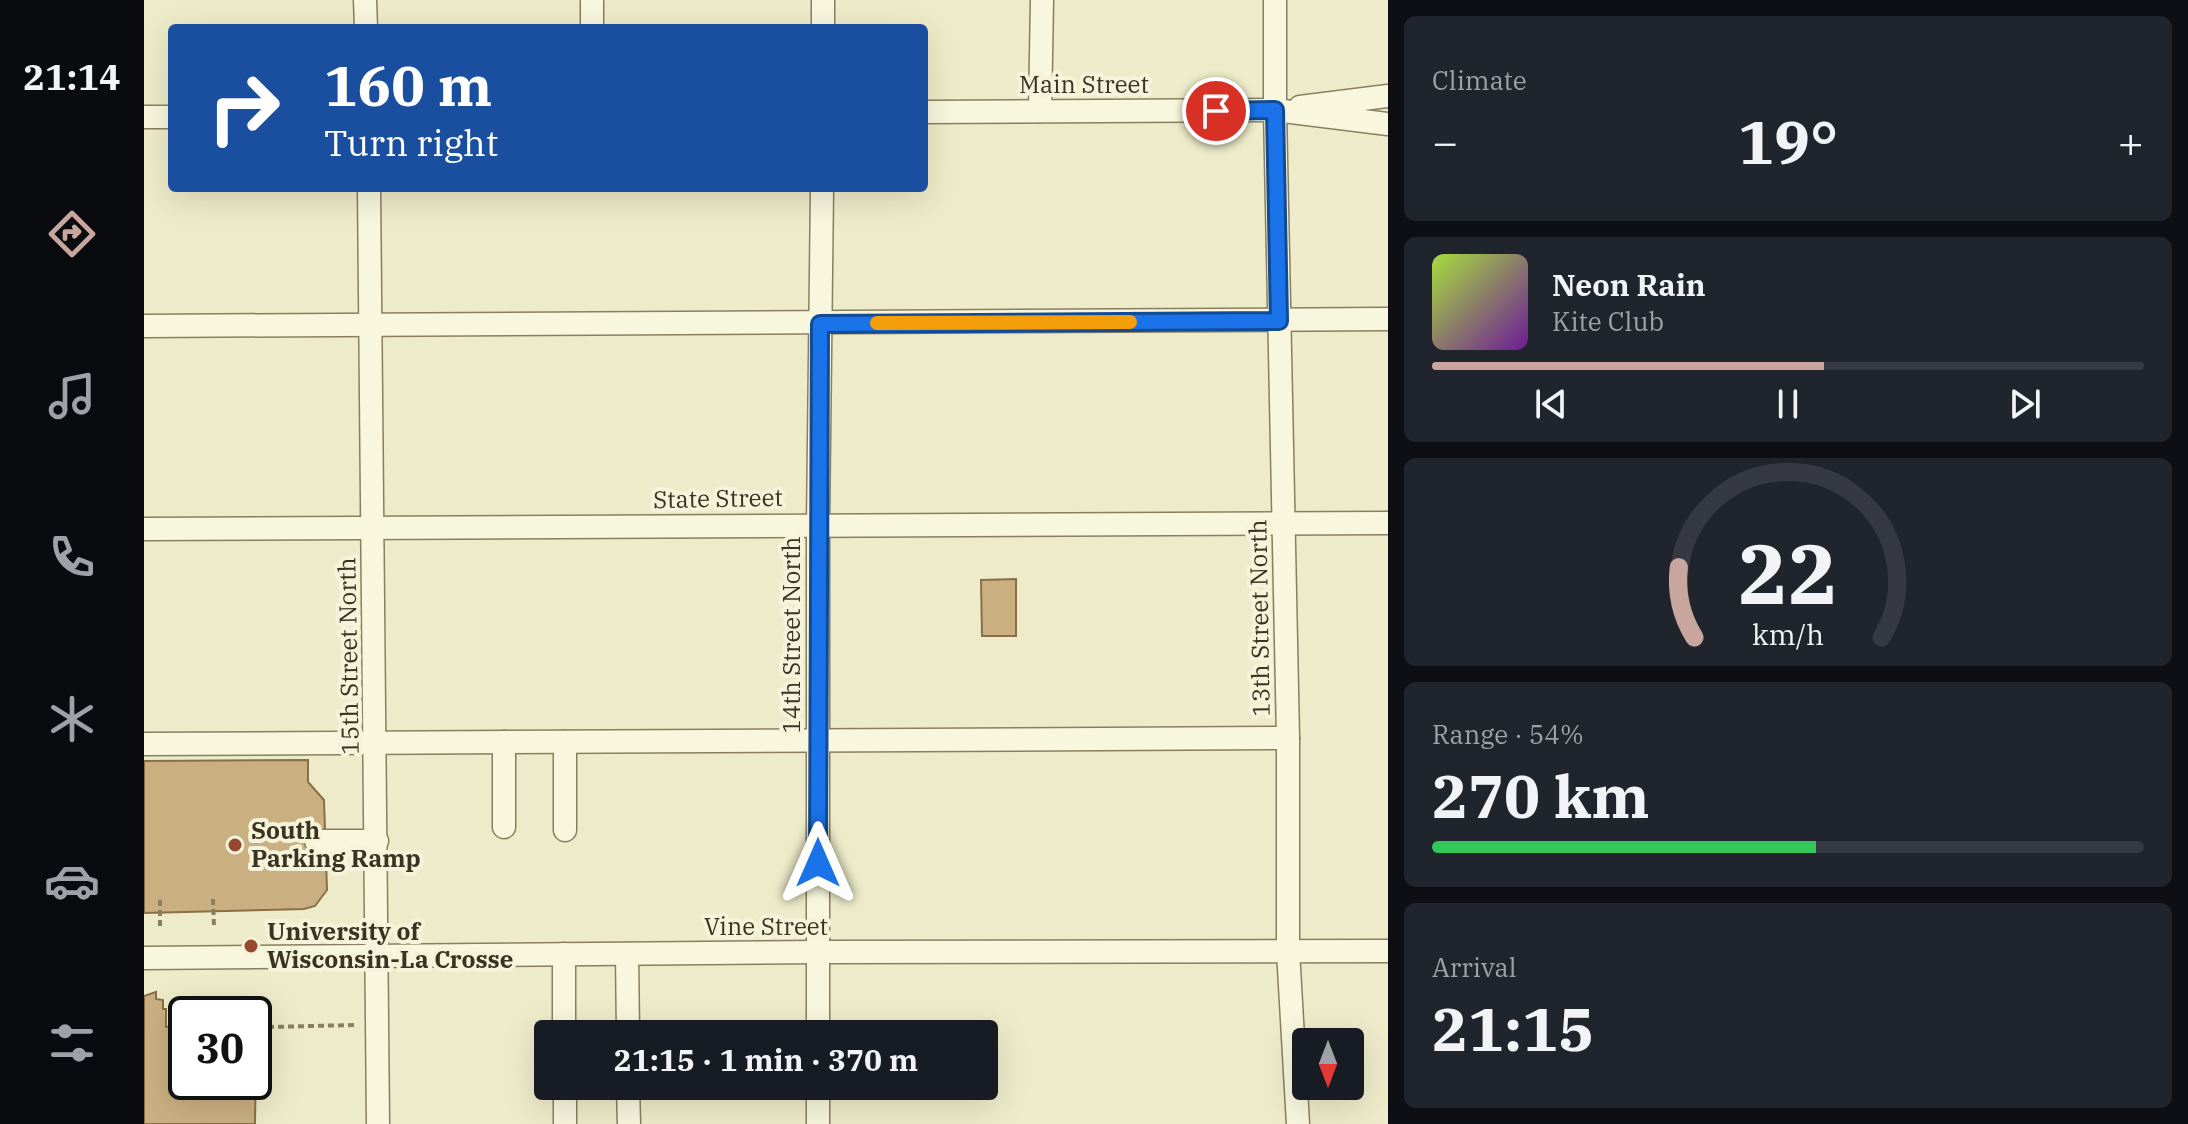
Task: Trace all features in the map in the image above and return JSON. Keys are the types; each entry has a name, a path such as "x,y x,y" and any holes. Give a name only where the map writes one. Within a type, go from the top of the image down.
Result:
{"street":[{"path":"365,0 366,24"},
{"path":"592,0 592,24"},
{"path":"823,0 823,24"},
{"path":"1040,111 1042,0"},
{"name":"13th Street North","path":"1275,0 1288,738 1288,951 1298,1124"},
{"path":"1275,110 1388,96"},
{"name":"Main Street","path":"928,112 1275,110 1388,124"},
{"path":"144,117 168,117"},
{"name":"15th Street North","path":"369,192 378,1124"},
{"name":"14th Street North","path":"818,1020 822,192"},
{"path":"144,326 1388,319"},
{"name":"State Street","path":"144,529 1388,523"},
{"path":"144,744 1288,738"},
{"path":"504,742 504,827"},
{"path":"565,742 565,830"},
{"path":"316,841 377,841"},
{"name":"Vine Street","path":"144,958 1388,951"},
{"path":"564,954 564,1020"},
{"path":"627,954 628,1020"},
{"path":"565,1100 565,1124"},
{"path":"628,1100 629,1124"},
{"path":"818,1100 818,1124"}],"path":[{"path":"213,899 214,927"},
{"path":"160,900 160,927"},
{"path":"272,1027 378,1024"}],"building":[{"path":"1016,579 1016,636 982,636 981,580"},
{"name":"South Parking Ramp","path":"308,760 308,782 324,800 327,890 315,906 304,909 144,913 144,761"},
{"path":"156,992 156,999 163,1000 163,1009 166,1009 168,1100 255,1100 255,1124 144,1124 144,996"}],"slow traffic":[{"path":"877,323 1130,322"}],"place":[{"name":"South Parking Ramp","path":"235,845"},
{"name":"University of Wisconsin-La Crosse","path":"251,946"}],"route":[{"path":"818,863 820,324 1279,321 1275,110 1216,111"}]}
